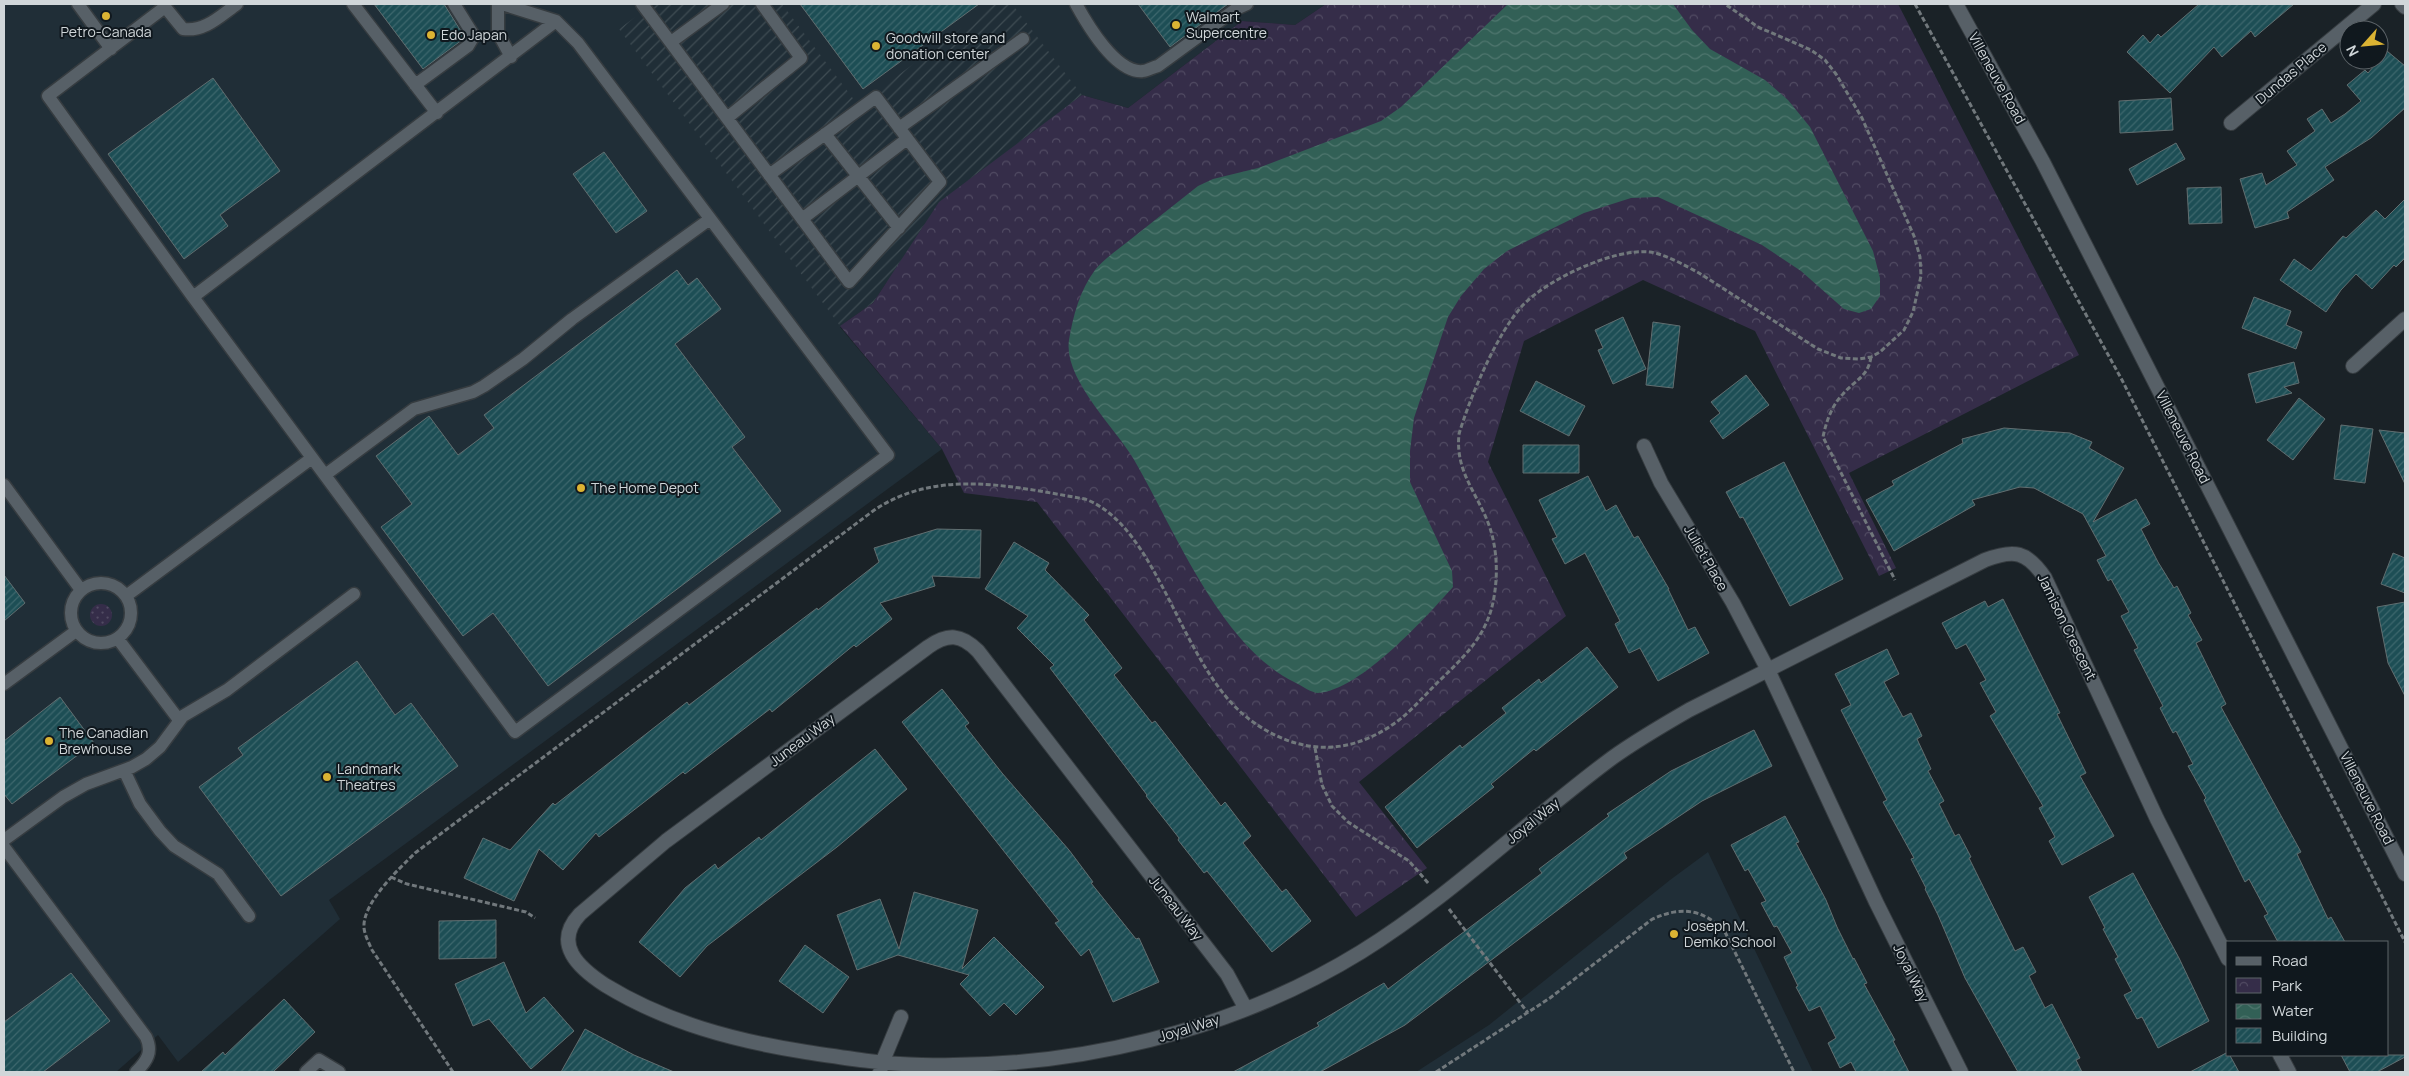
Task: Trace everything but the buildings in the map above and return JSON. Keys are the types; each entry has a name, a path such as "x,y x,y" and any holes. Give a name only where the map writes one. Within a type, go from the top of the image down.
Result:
{"street":[{"name":"Villeneuve Road","path":"1956,4 2043,162 2405,874"},
{"name":"Dundas Place","path":"2231,123 2374,4"},
{"path":"2402,4 2405,7"},
{"path":"2353,366 2405,319"},
{"name":"Juliet Place","path":"1644,446 1661,483 1732,603 1768,670"},
{"name":"Jamison Crescent","path":"1768,670 1985,560 2003,554 2023,555 2032,561 2045,578 2157,819 2226,955"},
{"name":"Juneau Way","path":"881,1067 769,1045 671,1019 622,995 582,968 571,953 568,932 574,920 580,914 666,841 936,641 953,635 968,641 978,650 1227,974 1246,1009"},
{"name":"Joyal Way","path":"881,1067 973,1065 1053,1058 1136,1043 1246,1009 1308,981 1363,950 1440,897 1590,775 1630,745 1689,710 1768,670 1876,902 1961,1072"},
{"path":"881,1067 901,1017"},
{"path":"2281,1056 2289,1072"}],"lane":[{"path":"78,4 111,49"},
{"path":"237,4 203,28 192,30 183,29 165,6 48,96 193,297 515,732 888,455 578,43 556,21 502,4"},
{"path":"353,4 436,113"},
{"path":"415,85 468,46 474,36 454,4"},
{"path":"498,4 498,33 510,57"},
{"path":"642,4 671,42 769,175 849,282 940,182 876,97 769,175"},
{"path":"671,42 724,4"},
{"path":"727,118 801,58 762,4"},
{"path":"1076,4 1084,19 1113,58 1128,69 1143,72 1158,66 1246,4"},
{"path":"193,297 556,21"},
{"path":"900,128 1023,39"},
{"path":"825,134 898,228"},
{"path":"802,219 908,139"},
{"path":"325,475 414,409 473,392 484,386 523,359 572,319 710,220"},
{"path":"126,596 312,458"},
{"path":"4,485 81,590"},
{"path":"110,584 126,596 132,614 126,632 118,639 100,644 83,638 76,631 72,623 72,605 81,590 90,585 110,584"},
{"path":"4,840 63,797 86,784 124,770 146,759 160,747 179,720 227,690 354,594"},
{"path":"4,684 76,631"},
{"path":"118,639 179,720"},
{"path":"124,770 140,804 160,831 174,846 218,874 249,916"},
{"path":"4,847 146,1037 150,1052 147,1060 136,1072"},
{"path":"306,1072 319,1060 339,1072"}],"path":[{"path":"453,1072 372,950 365,935 364,927 368,912 391,878 415,853 873,511 899,496 918,490 969,483 990,483 1085,498 1100,504 1119,521 1136,543 1204,667 1227,699 1249,718 1279,738 1315,748 1342,745 1362,740 1399,720 1462,659 1483,632 1494,598 1496,579 1494,543 1486,518 1460,465 1457,452 1458,434 1501,336 1524,304 1539,293 1604,257 1652,252 1699,273 1830,355 1841,358 1871,357 1889,346 1904,330 1913,312 1921,276 1920,257 1914,236 1862,118 1836,74 1825,60 1811,50 1758,27 1726,4"},
{"path":"1915,4 2122,380 2405,942"},
{"path":"1871,357 1869,369 1843,394 1832,408 1823,437 1895,580"},
{"path":"1315,748 1322,785 1332,806 1348,822 1409,861 1432,887"},
{"path":"391,878 407,884 526,912 535,918"},
{"path":"1448,908 1528,1013"},
{"path":"1436,1072 1528,1013 1651,920 1667,912 1687,911 1710,918 1725,932 1794,1072"}],"shaded area":[{"path":"4,4 1326,4 1295,25 1242,21 1128,108 1082,95 840,327 942,449 329,900 340,919 178,1062 158,1035 116,1072 4,1072"},
{"path":"653,4 782,4 858,105 994,4 1012,4 1082,95 939,202 873,303 840,326 619,29"},
{"name":"Joseph M. Demko School","path":"1708,852 1813,1072 1416,1072 1489,1025 1670,880"}],"green space":[{"path":"1326,4 1898,4 2079,355 1849,473 1896,568 1879,576 1755,331 1643,280 1524,341 1488,462 1566,616 1359,782 1427,868 1356,917 1037,502 964,493 942,449 840,326 873,303 939,202 1082,95 1128,108 1242,21 1295,25"},
{"path":"97,604 105,604 112,611 112,619 105,626 97,626 90,619 90,611"}],"water":[{"path":"1508,4 1673,4 1692,30 1710,49 1765,80 1788,100 1810,127 1873,251 1880,278 1880,296 1871,309 1859,313 1844,309 1801,271 1762,245 1658,197 1631,198 1584,213 1507,251 1484,269 1461,296 1448,317 1414,418 1410,451 1410,482 1452,571 1453,587 1410,633 1372,666 1335,689 1316,693 1269,666 1244,642 1201,583 1133,458 1092,402 1074,370 1069,355 1069,340 1075,313 1085,286 1098,266 1198,186 1213,179 1258,168 1381,121 1401,107"}],"place":[{"name":"Petro-Canada","path":"106,16"},
{"name":"Walmart Supercentre","path":"1176,25"},
{"name":"Edo Japan","path":"431,35"},
{"name":"Goodwill store and donation center","path":"876,46"},
{"name":"The Home Depot","path":"581,488"},
{"name":"The Canadian Brewhouse","path":"49,741"},
{"name":"Landmark Theatres","path":"327,777"},
{"name":"Joseph M. Demko School","path":"1674,934"}]}
